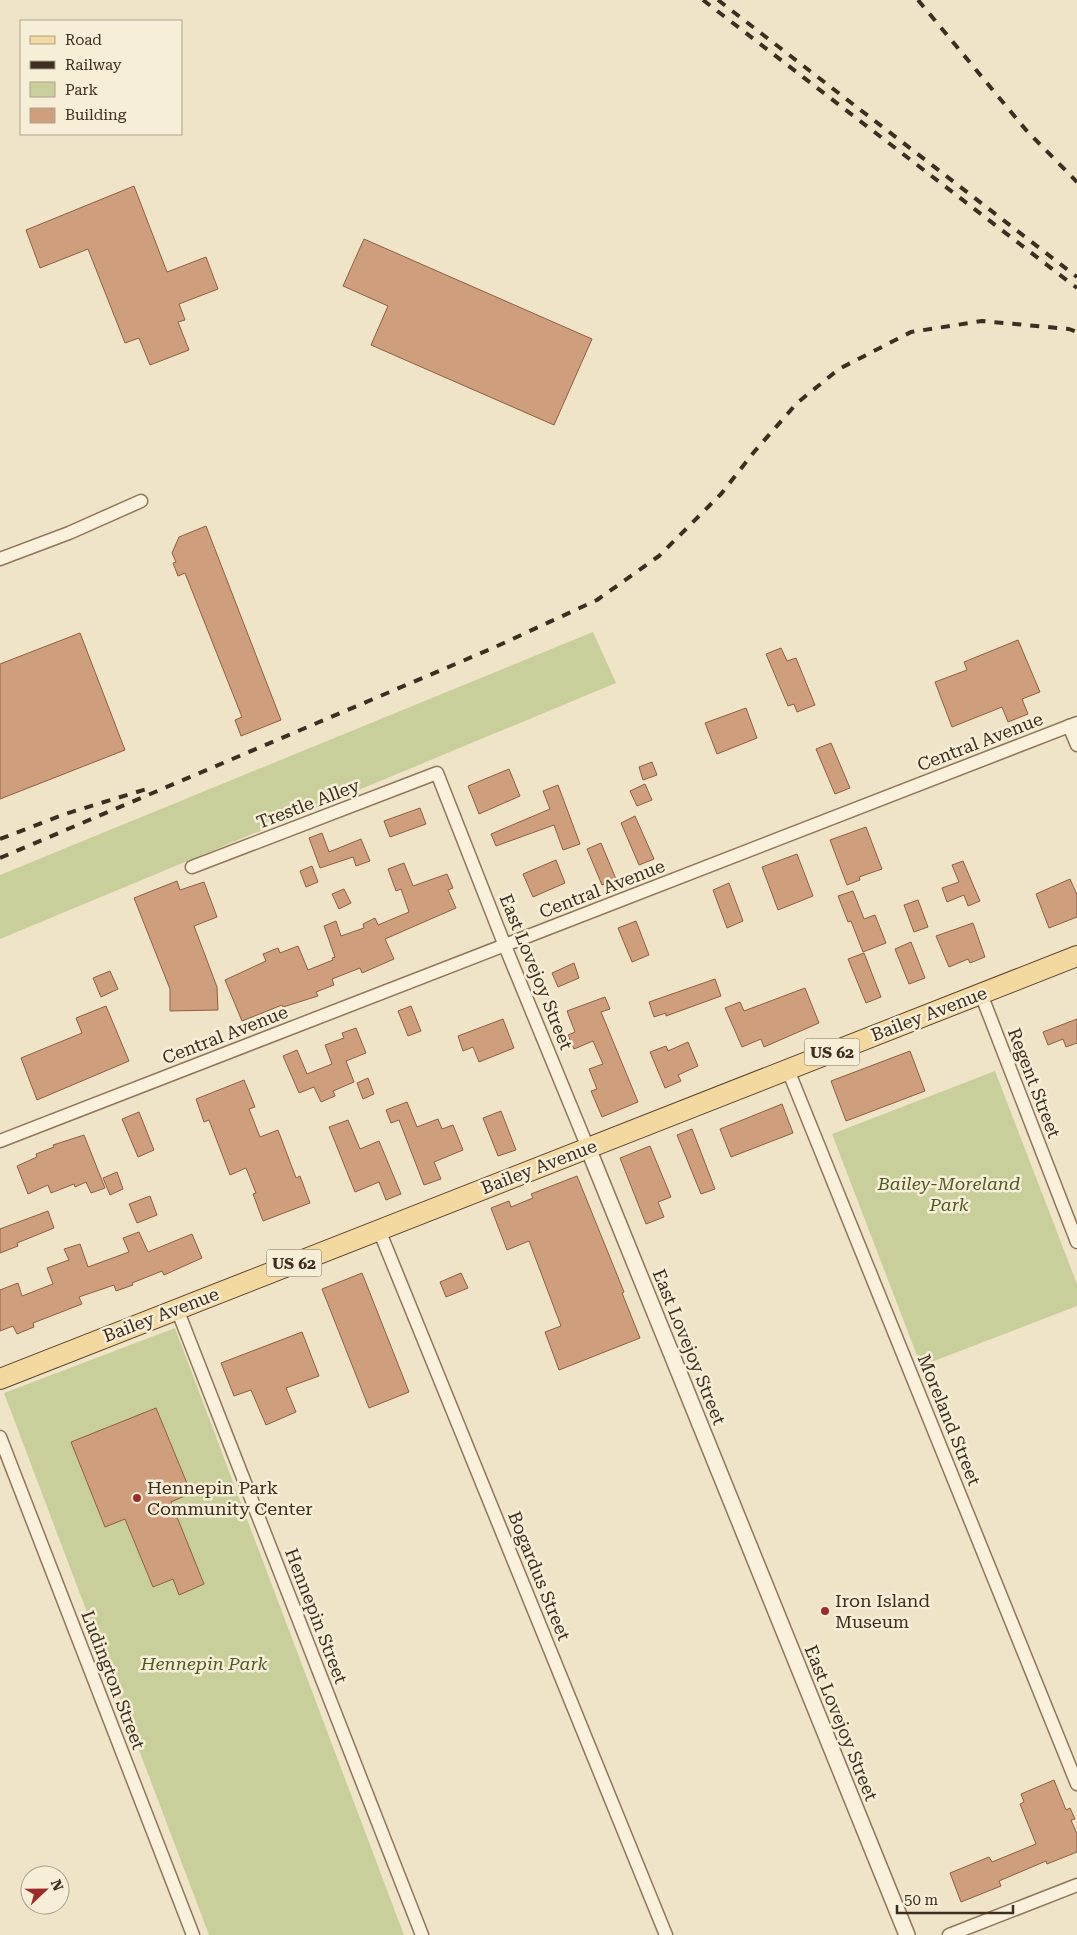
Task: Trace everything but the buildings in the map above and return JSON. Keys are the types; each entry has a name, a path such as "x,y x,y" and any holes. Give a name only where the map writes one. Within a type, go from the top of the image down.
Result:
{"main road":[{"name":"Bailey Avenue","path":"0,1379 1077,956"}],"street":[{"path":"0,559 69,533 141,501"},
{"path":"1073,725 1077,746"},
{"name":"Central Avenue","path":"0,1141 1073,725"},
{"name":"East Lovejoy Street","path":"437,773 505,946 907,1935"},
{"name":"Trestle Alley","path":"192,867 437,773"},
{"name":"Regent Street","path":"981,994 1077,1242"},
{"name":"Moreland Street","path":"788,1070 1077,1784"},
{"name":"Bogardus Street","path":"379,1230 666,1935"},
{"name":"Hennepin Street","path":"177,1309 422,1935"},
{"name":"Ludington Street","path":"0,1437 193,1935"},
{"path":"950,1935 1077,1885"}],"green space":[{"path":"593,632 616,683 0,939 0,875"},
{"name":"Bailey-Moreland Park","path":"995,1071 1077,1284 1077,1306 921,1366 832,1134"},
{"name":"Hennepin Park","path":"175,1328 404,1935 209,1935 4,1393"}],"railway":[{"path":"703,0 1077,288"},
{"path":"718,0 1077,277"},
{"path":"918,0 1026,130 1077,182"},
{"path":"0,858 493,648 597,600 659,556 721,494 754,452 797,403 839,369 911,332 982,321 1069,329 1077,332"},
{"path":"0,839 65,814 150,788"}],"place":[{"name":"Hennepin Park Community Center","path":"137,1498"},
{"name":"Iron Island Museum","path":"825,1611"}]}
